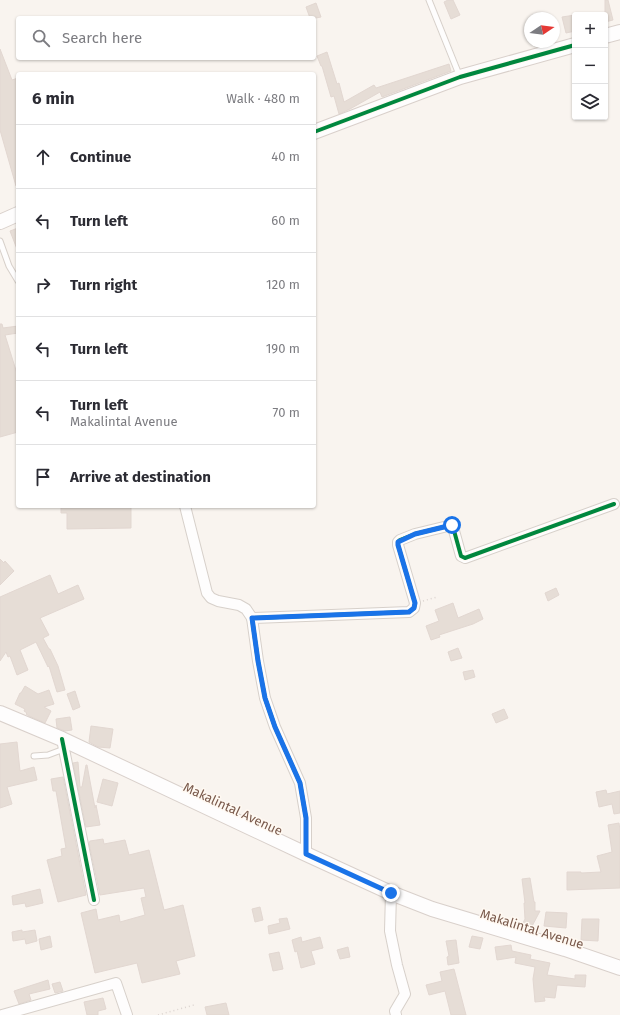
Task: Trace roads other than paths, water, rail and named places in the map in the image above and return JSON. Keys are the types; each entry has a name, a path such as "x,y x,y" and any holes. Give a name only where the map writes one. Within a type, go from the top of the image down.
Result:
{"main road":[{"path":"608,35 620,32"},
{"path":"316,131 460,78 572,46"},
{"path":"0,222 16,215"},
{"name":"Makalintal Avenue","path":"0,713 62,744 391,893 432,909 565,949 620,968"}],"street":[{"path":"252,618 409,612 414,608 415,603 398,545 400,540 415,534 452,525 461,556 465,558 614,504"},
{"path":"186,508 208,593 211,598 218,601 239,605 246,609 252,618 265,698 275,727 300,783 306,818 306,854"},
{"path":"62,744 94,900"},
{"path":"391,893 390,931 405,994 395,1011 396,1015"},
{"path":"2,1015 116,983 128,1015"}],"lane":[{"path":"429,0 460,78"},
{"path":"0,241 8,266 16,278"},
{"path":"34,756 48,755 62,744"}]}
